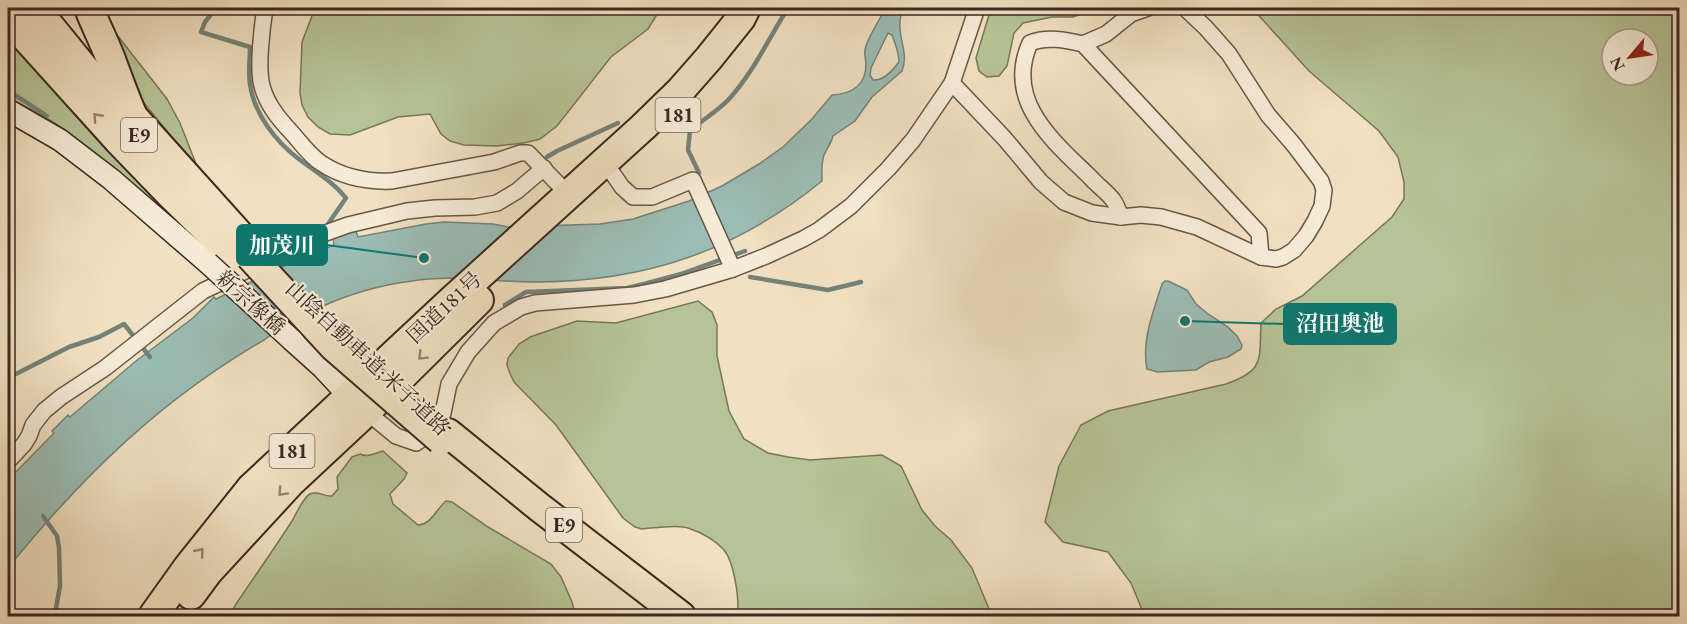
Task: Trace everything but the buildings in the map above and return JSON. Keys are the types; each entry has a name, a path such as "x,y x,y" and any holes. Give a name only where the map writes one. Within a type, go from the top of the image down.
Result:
{"highway":[{"name":"山陰自動車道;米子道路","path":"35,8 127,122 334,347 664,616"},
{"name":"山陰自動車道;米子道路","path":"45,8 249,257 322,317 445,436 681,616"},
{"path":"89,8 133,117"},
{"name":"国道181号","path":"608,167 709,58 741,18 746,8"},
{"name":"国道181号","path":"173,616 208,572 291,482 358,404 568,200 692,102 744,42 764,8"},
{"path":"8,18 125,148 171,195 249,257"},
{"name":"国道181号","path":"153,616 188,567 251,488 358,404"}],"street":[{"path":"265,8 260,70 264,91 272,109 320,162 356,178 375,181 494,162 520,153 528,153 544,168 568,200"},
{"path":"358,404 396,436 416,443 434,431 442,413 449,384 468,352 494,323 521,307 535,303 634,295 665,289 731,264 766,256 803,239 851,206 913,140 952,83 977,8"},
{"path":"1083,44 1106,34 1131,14 1148,8"},
{"path":"952,83 1005,139 1041,182 1064,202 1092,213 1121,217 1141,215 1161,217 1197,227 1262,257 1276,259 1283,257 1294,250 1315,221 1322,206 1324,190 1321,180 1268,115 1229,54 1185,8"},
{"path":"1121,217 1113,200 1059,147 1029,106 1023,91 1022,69 1030,43 1037,40 1062,39 1083,44 1259,233 1262,257"},
{"name":"新宗像橋","path":"8,111 68,147 111,179 208,263 323,368 358,404"},
{"path":"608,167 622,187 633,197 652,197 693,180 731,264"},
{"path":"8,460 24,444 38,418 61,397 105,368 203,291 323,234 348,225 407,211 476,207 497,203 517,192 544,168"}],"green space":[{"path":"315,8 661,8 648,29 611,57 557,126 540,139 497,146 464,145 450,141 441,134 430,114 398,117 350,135 330,134 318,127 308,117 302,105 300,93 302,42"},
{"path":"991,8 1098,8 1073,17 1052,17 1023,23 1014,33 1007,66 999,76 987,77 979,71 976,58"},
{"path":"1252,8 1560,8 1571,11 1584,8 1679,8 1679,616 1142,616 1143,612 1131,583 1108,552 1063,542 1045,522 1059,466 1081,425 1108,411 1226,384 1248,374 1254,369 1259,355 1261,323 1276,309 1302,296 1392,217 1404,199 1404,182 1398,157 1379,131 1309,71"},
{"path":"100,13 167,99 180,123 198,169 144,103 114,49"},
{"path":"8,31 240,271 185,230 76,138 55,123 8,99"},
{"path":"698,301 712,312 717,325 717,356 729,411 744,439 768,453 788,457 810,460 882,455 901,466 922,510 951,540 972,568 992,616 737,616 738,601 731,563 720,546 688,528 672,526 642,529 623,518 556,425 514,382 507,365 508,358 519,344 530,337 577,321 616,323"},
{"path":"383,451 407,473 390,494 393,504 418,525 427,522 446,501 452,502 488,527 551,564 561,577 572,602 575,616 230,616 307,496 316,493 332,496 338,489 337,477 352,457"}],"water":[{"path":"886,8 904,8 900,18 904,52 902,71 872,97 855,121 833,136 823,158 822,181 789,205 722,244 687,258 651,268 575,281 427,279 377,288 321,307 284,326 227,363 158,414 95,471 36,534 8,568 8,480 54,433 52,431 68,415 70,417 136,361 193,318 214,297 216,299 334,245 332,232 354,226 358,237 444,222 493,224 508,227 600,224 633,219 689,201 722,186 759,164 783,147 812,119 832,95 846,93 861,83 866,64 866,46","holes":["888,33 892,35 899,62 884,77 873,80 870,75 871,68"]},
{"path":"1165,281 1187,290 1196,304 1237,336 1242,345 1241,349 1196,370 1157,372 1147,369 1147,337 1152,315"}],"waterway":[{"path":"216,8 205,22 201,32 250,47 250,84 261,116 291,153 330,182 346,198 328,224 330,228"},
{"path":"699,173 688,150 690,130 721,107 739,88 788,8"},
{"path":"8,91 47,116"},
{"path":"547,157 618,123"},
{"path":"505,305 526,292 627,288 681,274 745,251"},
{"path":"750,277 828,290 861,282"},
{"path":"8,378 69,347 99,337 124,324 150,357"},
{"path":"43,516 57,536 59,548 60,586 56,608 58,616"}],"place":[{"name":"加茂川","path":"424,258"},
{"name":"沼田奥池","path":"1185,321"}]}
